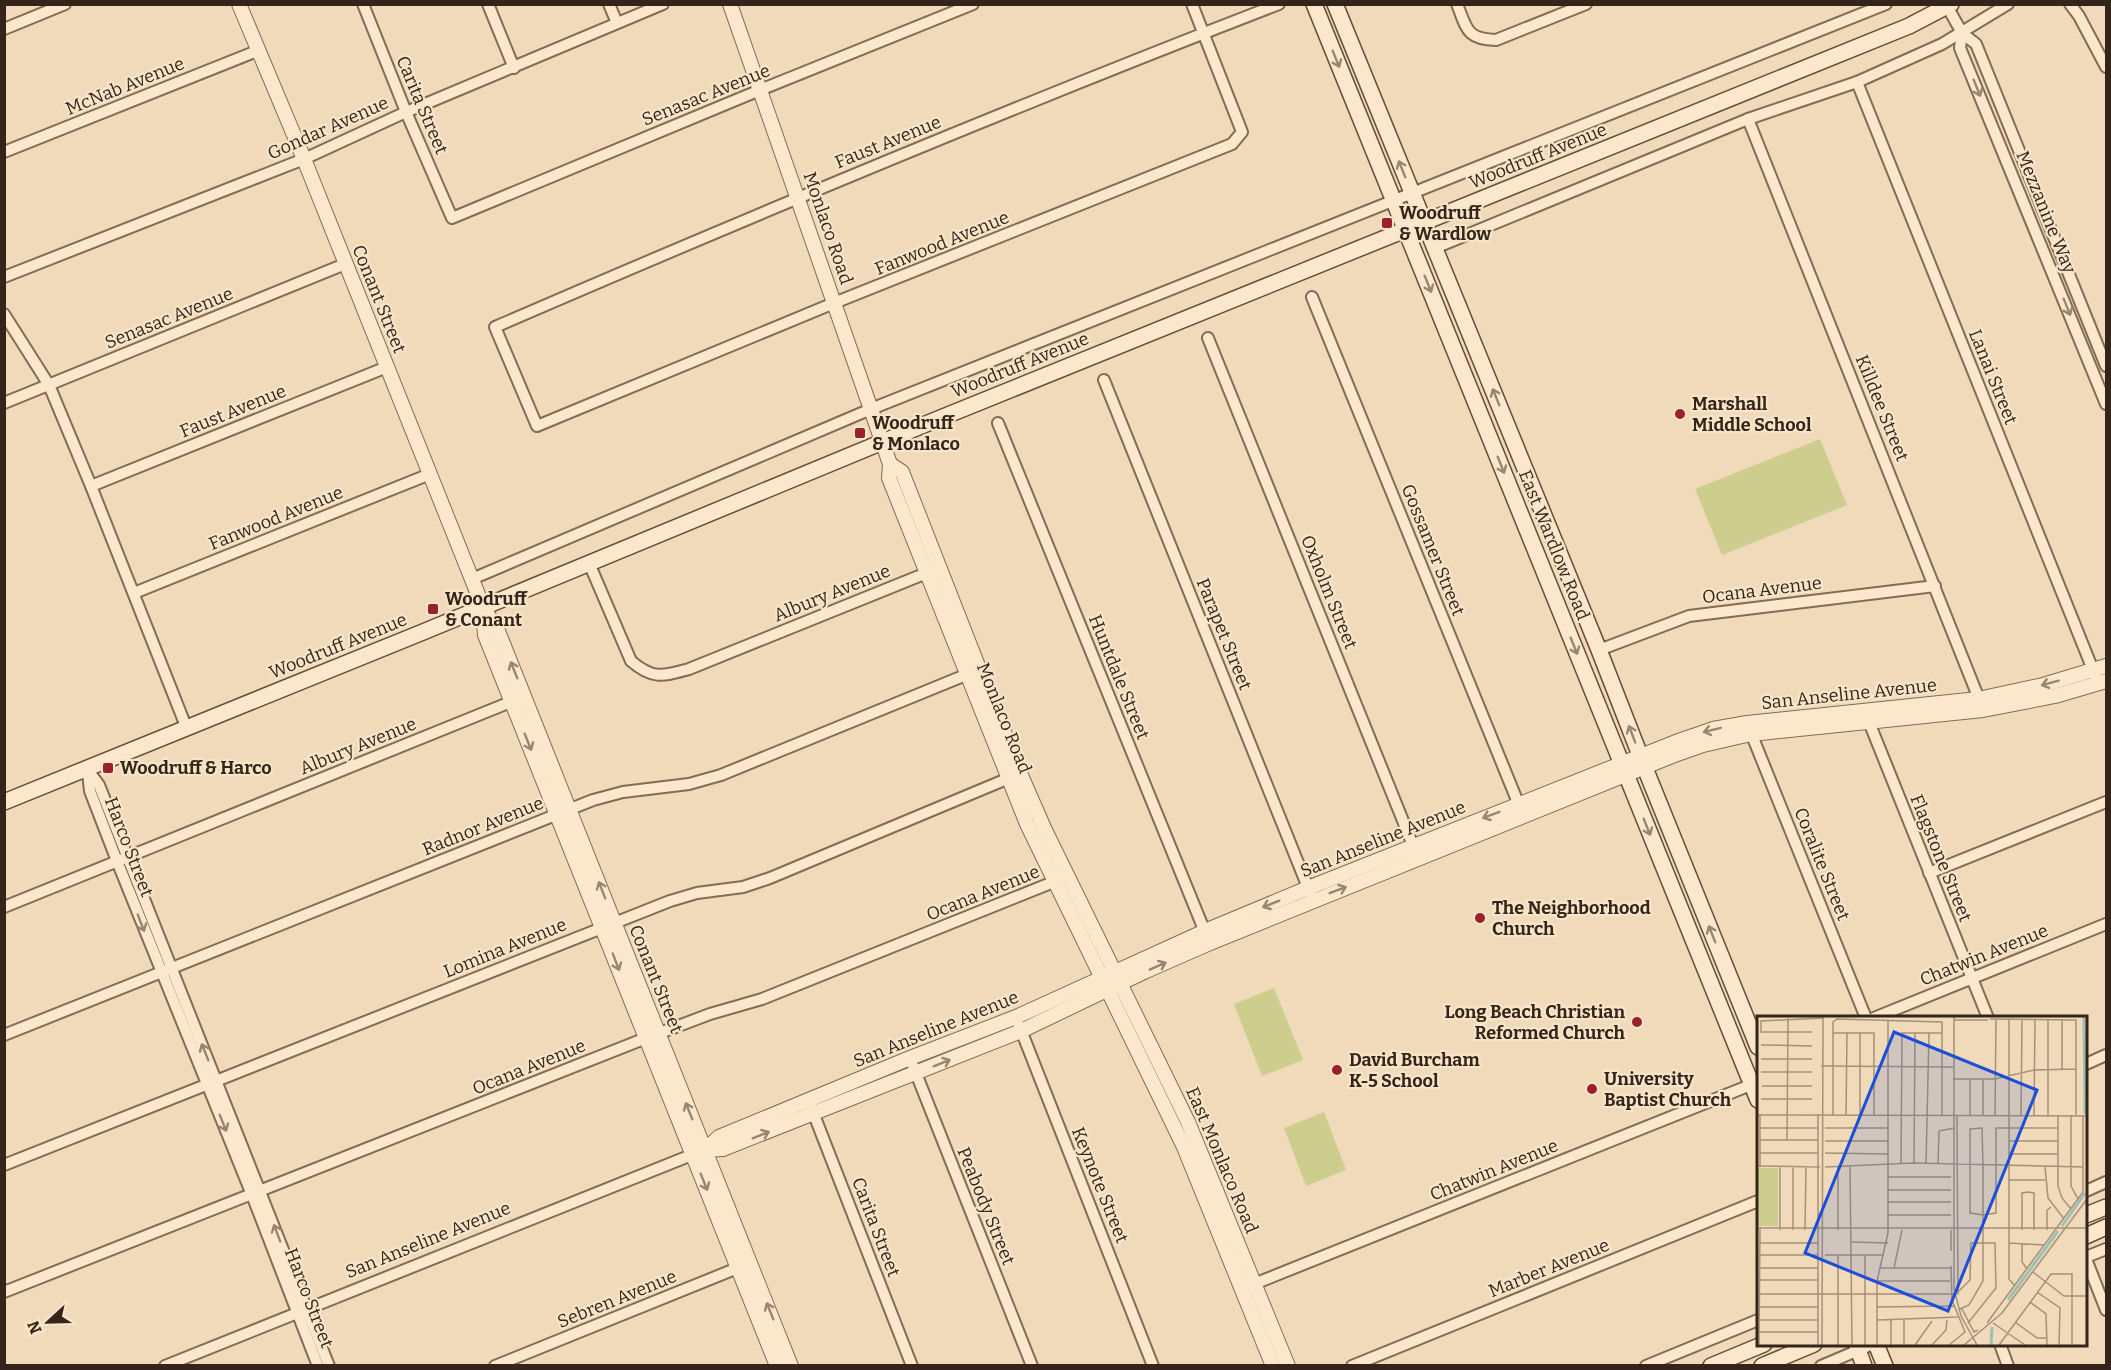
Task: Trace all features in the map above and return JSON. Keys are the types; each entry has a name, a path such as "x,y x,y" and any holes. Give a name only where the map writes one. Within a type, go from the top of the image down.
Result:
{"main road":[{"name":"East Wardlow Road","path":"1314,4 1710,981 1755,1083"},
{"name":"East Wardlow Road","path":"1335,4 1599,650 1757,1044"},
{"name":"Woodruff Avenue","path":"4,802 1898,31 1949,5"},
{"path":"1669,879 1687,872"},
{"path":"1710,981 1729,974"},
{"path":"2087,1214 2106,1207"},
{"path":"2087,1235 2106,1227"},
{"path":"1711,1365 1759,1346"},
{"path":"1762,1365 1809,1346"},
{"path":"1864,1365 1866,1346"},
{"path":"1866,1346 1885,1365"}],"street":[{"path":"4,29 65,4"},
{"name":"Conant Street","path":"239,4 304,159 483,608 498,631 518,699 744,1266 777,1365"},
{"name":"Carita Street","path":"363,4 405,112 452,218"},
{"path":"488,4 514,68"},
{"path":"609,4 617,23"},
{"name":"Gondar Avenue","path":"4,277 304,159 405,112 663,4"},
{"name":"Monlaco Road","path":"730,4 890,464 889,478 933,570 1014,776 1111,981"},
{"name":"Senasac Avenue","path":"452,218 973,4"},
{"path":"1192,4 1204,33"},
{"name":"Faust Avenue","path":"515,375 495,327 798,196 1279,4"},
{"path":"1457,4 1467,32 1481,39 1496,40 1586,4"},
{"name":"Woodruff Avenue","path":"472,579 871,409 1886,4"},
{"path":"1435,248 1748,119 1857,82 1962,33 2008,4"},
{"path":"2070,4 2079,16 2106,68"},
{"name":"Mezzanine Way","path":"1949,5 1962,33 1976,44 2106,366"},
{"name":"Fanwood Avenue","path":"515,375 537,426 834,303 1232,144 1242,132 1204,33"},
{"name":"Mezzanine Way","path":"1962,33 1960,48 2106,404"},
{"name":"McNab Avenue","path":"4,152 258,51"},
{"name":"Lanai Street","path":"1857,82 2101,676"},
{"name":"Killdee Street","path":"1748,119 1981,704"},
{"name":"Senasac Avenue","path":"4,403 345,264"},
{"name":"Gossamer Street","path":"1312,297 1521,810"},
{"path":"4,314 49,385 187,729"},
{"path":"2078,333 2091,328"},
{"name":"Oxholm Street","path":"1208,338 1416,852"},
{"name":"Faust Avenue","path":"91,486 387,367"},
{"name":"Parapet Street","path":"1104,380 1311,894"},
{"name":"Huntdale Street","path":"998,423 1207,937"},
{"name":"Fanwood Avenue","path":"134,593 430,474"},
{"name":"Albury Avenue","path":"589,562 631,661 642,671 658,676 689,669 933,570"},
{"name":"Ocana Avenue","path":"1599,650 1689,616 1935,586"},
{"name":"Radnor Avenue","path":"4,1035 563,811 623,792 689,784 721,775 973,672"},
{"name":"San Anseline Avenue","path":"165,1365 699,1152 723,1149 910,1058 1111,981 1207,937 1642,761 1703,745 1749,728 2055,696 2101,676"},
{"name":"Albury Avenue","path":"4,907 518,699"},
{"name":"Flagstone Street","path":"1866,716 1988,1016"},
{"name":"Coralite Street","path":"1749,728 1866,1016"},
{"name":"Harco Street","path":"87,769 99,785 122,859 166,971 302,1310 329,1365"},
{"name":"Lomina Avenue","path":"4,1165 670,900 697,893 743,887 770,878 1014,776"},
{"path":"1929,873 2106,802"},
{"name":"Ocana Avenue","path":"4,1292 652,1036 710,1014 762,999 1061,879"},
{"name":"Chatwin Avenue","path":"1877,1016 2106,924"},
{"name":"San Anseline Avenue","path":"811,1107 916,1073 1021,1031 1111,981"},
{"name":"East Monlaco Road","path":"1111,981 1248,1286 1288,1365"},
{"name":"Keynote Street","path":"1016,1017 1153,1365"},
{"path":"2087,1063 2106,1055"},
{"name":"Peabody Street","path":"910,1058 1032,1365"},
{"name":"Chatwin Avenue","path":"1248,1286 1755,1083"},
{"name":"Carita Street","path":"811,1107 912,1365"},
{"path":"2087,1190 2106,1182"},
{"name":"Marber Avenue","path":"1352,1365 1757,1201"},
{"path":"2087,1257 2106,1249"},
{"path":"2087,1263 2106,1310"},
{"name":"Conant Street","path":"744,1266 791,1365"},
{"name":"Sebren Avenue","path":"495,1365 744,1266"},
{"name":"East Monlaco Road","path":"1248,1286 1273,1365"},
{"name":"Harco Street","path":"302,1310 318,1365"},
{"path":"1646,1365 1757,1320"},
{"path":"1821,1365 1866,1346"},
{"path":"2001,1346 2008,1365"}],"green space":[{"path":"1820,439 1847,505 1722,555 1695,489"},
{"path":"1274,988 1303,1060 1262,1076 1234,1004"},
{"path":"1324,1112 1346,1170 1306,1186 1284,1128"}],"place":[{"name":"Woodruff & Wardlow","path":"1387,223"},
{"name":"Marshall Middle School","path":"1680,414"},
{"name":"Woodruff & Monlaco","path":"860,433"},
{"name":"Woodruff & Conant","path":"433,609"},
{"name":"Woodruff & Harco","path":"108,768"},
{"name":"The Neighborhood Church","path":"1480,918"},
{"name":"Long Beach Christian Reformed Church","path":"1637,1022"},
{"name":"David Burcham K-5 School","path":"1337,1070"},
{"name":"University Baptist Church","path":"1592,1089"}]}
